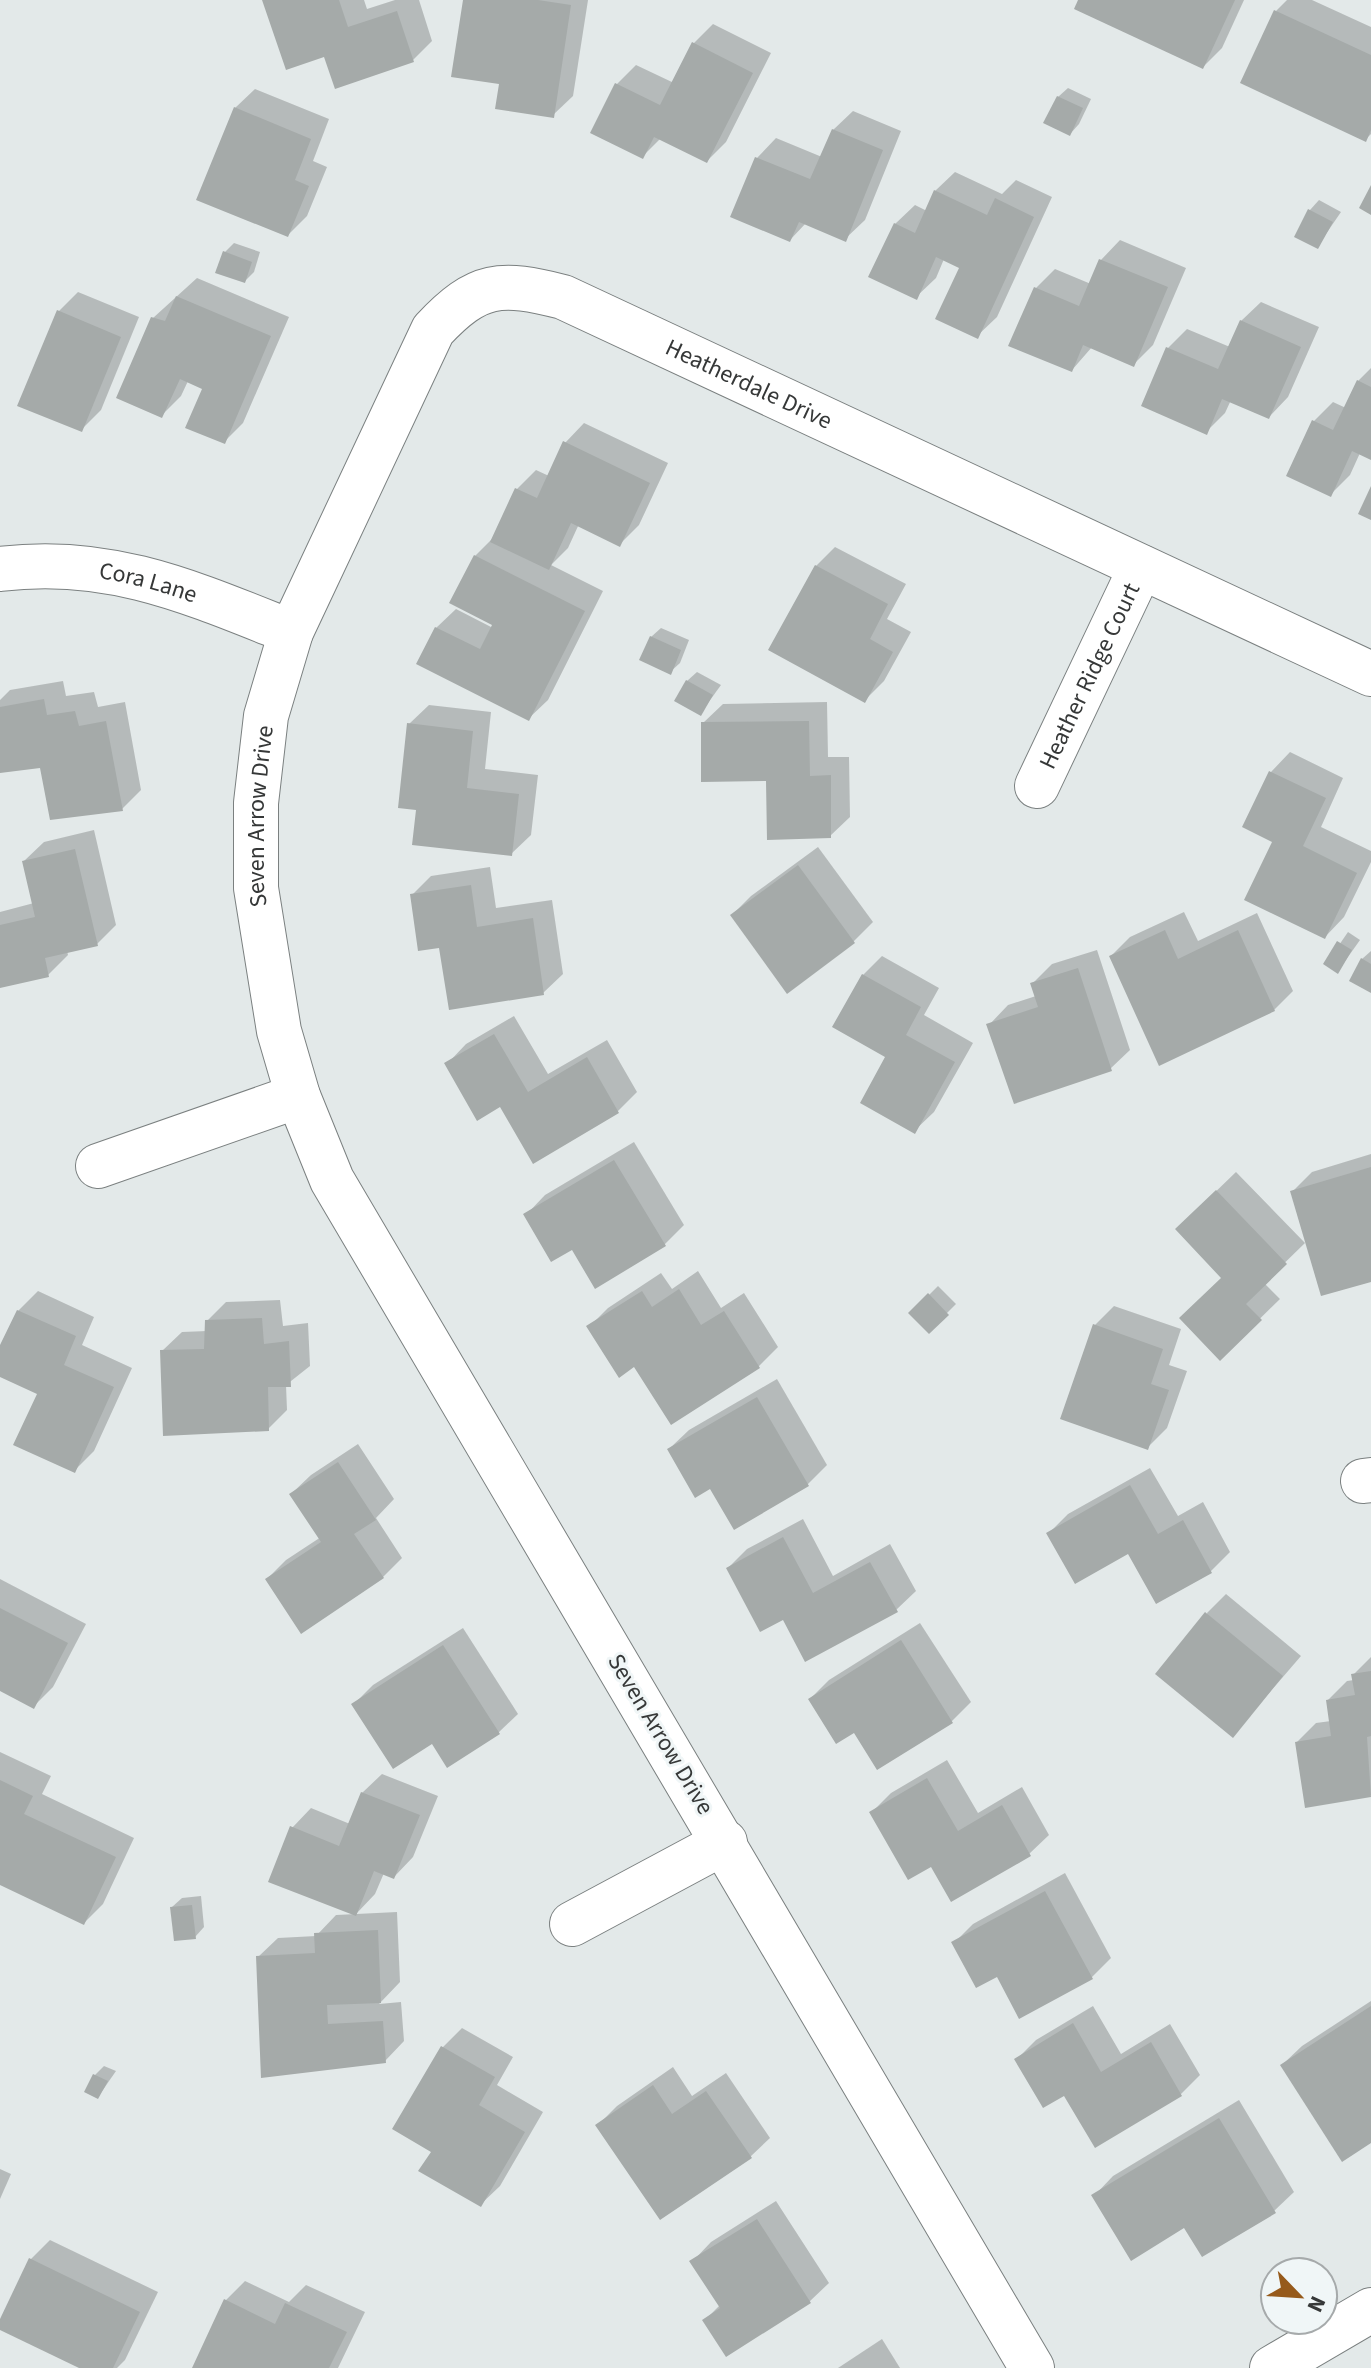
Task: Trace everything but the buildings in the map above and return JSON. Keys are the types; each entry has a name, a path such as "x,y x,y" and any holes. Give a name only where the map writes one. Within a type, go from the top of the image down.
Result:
{"street":[{"name":"Heatherdale Drive","path":"291,632 433,330 462,300 490,290 523,287 563,297 1371,674"},
{"name":"Cora Lane","path":"0,569 40,564 111,569 173,585 291,632"},
{"name":"Heather Ridge Court","path":"1037,786 1141,567"},
{"name":"Seven Arrow Drive","path":"291,632 266,716 256,803 256,888 279,1031 298,1096 332,1180 725,1842 1032,2368"},
{"path":"98,1166 298,1096"},
{"path":"572,1924 725,1842"},
{"path":"1272,2368 1371,2310"}]}
